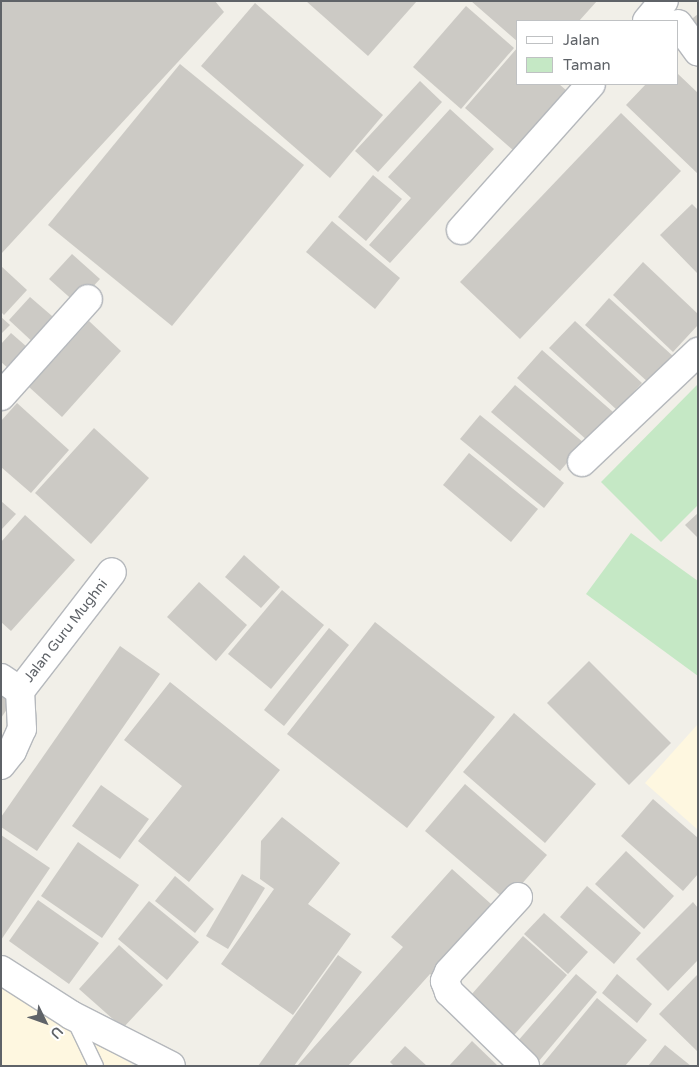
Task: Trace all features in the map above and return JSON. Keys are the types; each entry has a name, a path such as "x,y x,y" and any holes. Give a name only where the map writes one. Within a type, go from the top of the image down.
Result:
{"street":[{"path":"648,20 666,1 676,20"},
{"path":"679,26 698,52"},
{"path":"461,230 590,85"},
{"path":"1,396 88,299"},
{"path":"582,462 698,352"},
{"name":"Jalan Guru Mughni","path":"1,765 12,751 22,730 11,684 112,572"},
{"path":"518,897 449,972 445,981 449,992 525,1066"},
{"path":"1,970 71,1015 171,1066"}],"lane":[{"path":"71,1015 96,1066"}],"shaded area":[{"path":"698,724 698,830 645,783"},
{"path":"1,988 135,1066 1,1066"}],"green space":[{"path":"698,384 698,505 661,542 601,482"},
{"path":"631,533 698,581 698,676 586,594"}],"building":[{"path":"1,1 215,1 224,12 1,254"},
{"path":"306,1 417,1 368,56"},
{"path":"471,1 597,1 580,20 516,20 516,40"},
{"path":"255,3 383,115 330,178 201,66"},
{"path":"466,6 514,48 461,109 413,67"},
{"path":"698,14 698,43 684,25"},
{"path":"516,49 516,85 560,85 574,97 521,157 465,108"},
{"path":"180,64 304,165 172,326 48,225"},
{"path":"679,75 698,93 698,174 626,105 645,85 679,85"},
{"path":"420,81 442,102 378,172 355,151"},
{"path":"450,109 494,149 390,263 369,245 411,198 388,177"},
{"path":"621,113 681,171 520,339 460,282"},
{"path":"373,175 402,199 366,241 338,217"},
{"path":"692,204 698,210 698,274 660,235"},
{"path":"332,221 400,278 375,309 306,252"},
{"path":"72,254 100,279 77,304 49,279"},
{"path":"643,262 698,314 698,325 673,352 613,295"},
{"path":"1,266 27,290 4,315 1,312"},
{"path":"30,297 59,322 37,346 9,320"},
{"path":"609,298 674,357 649,383 585,325"},
{"path":"1,317 10,325 1,334"},
{"path":"89,321 121,351 62,417 29,387"},
{"path":"575,321 642,383 617,410 549,348"},
{"path":"11,333 35,354 16,375 1,362 1,344"},
{"path":"542,350 613,412 588,441 517,378"},
{"path":"515,385 584,443 560,471 491,412"},
{"path":"17,403 69,450 31,493 1,467 1,421"},
{"path":"480,415 564,483 544,508 460,439"},
{"path":"94,428 149,478 91,544 35,493"},
{"path":"469,453 538,509 511,542 443,485"},
{"path":"1,501 16,514 1,530"},
{"path":"698,513 698,538 685,525"},
{"path":"25,515 75,560 11,631 1,622 1,542"},
{"path":"244,555 280,587 261,608 225,577"},
{"path":"199,582 247,625 216,661 167,617"},
{"path":"282,590 324,625 271,689 228,654"},
{"path":"375,622 495,717 407,828 287,734"},
{"path":"329,628 349,645 284,726 264,710"},
{"path":"120,646 160,674 37,851 1,827 1,817"},
{"path":"589,661 671,743 629,785 547,703"},
{"path":"170,682 280,770 189,882 138,841 182,786 124,740"},
{"path":"1,695 12,702 1,718"},
{"path":"514,713 596,784 545,843 463,772"},
{"path":"465,784 547,855 507,901 425,831"},
{"path":"101,785 149,819 120,859 72,826"},
{"path":"653,799 698,838 698,874 683,891 621,836"},
{"path":"282,817 340,863 308,904 351,934 293,1015 221,964 274,889 260,879 261,841"},
{"path":"1,835 50,868 1,940"},
{"path":"78,842 139,885 102,938 41,896"},
{"path":"626,851 674,896 644,929 595,884"},
{"path":"452,869 500,912 437,981 430,974 348,1066 297,1066 403,947 391,937"},
{"path":"242,874 265,888 228,949 206,936"},
{"path":"175,876 214,909 195,933 155,901"},
{"path":"587,886 641,933 614,964 560,917"},
{"path":"38,900 99,943 69,984 9,941"},
{"path":"149,901 199,942 167,980 118,939"},
{"path":"693,902 698,908 698,960 668,991 636,959"},
{"path":"544,913 588,952 568,974 524,934"},
{"path":"523,936 567,975 508,1042 464,1003"},
{"path":"119,945 163,985 123,1028 79,989"},
{"path":"338,955 362,972 294,1066 258,1066"},
{"path":"576,974 597,992 539,1061 517,1042"},
{"path":"617,974 652,1004 637,1023 602,993"},
{"path":"698,974 698,1052 659,1014"},
{"path":"597,998 647,1040 625,1066 541,1066"},
{"path":"472,1041 498,1066 449,1066"},
{"path":"665,1045 691,1066 648,1066"},
{"path":"405,1046 427,1066 394,1066 390,1062"}]}
